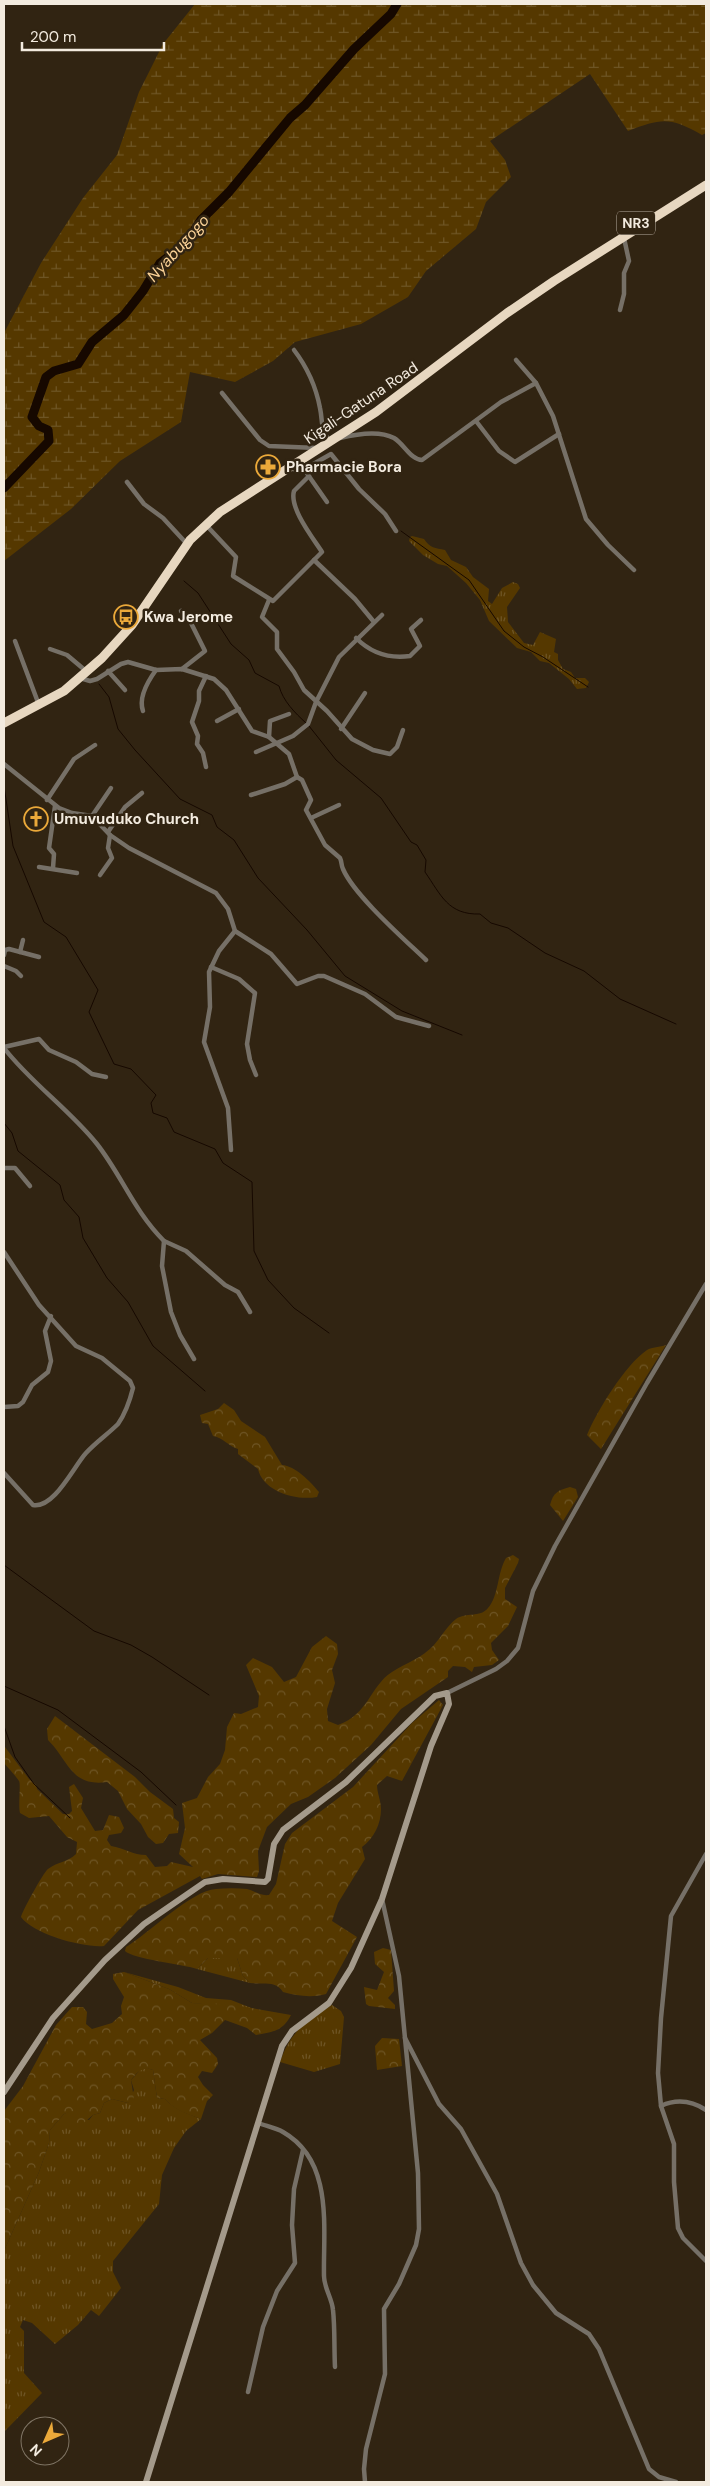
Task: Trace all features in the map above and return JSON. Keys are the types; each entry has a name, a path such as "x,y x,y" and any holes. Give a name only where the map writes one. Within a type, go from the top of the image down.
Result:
{"highway":[{"name":"Kigali-Gatuna Road","path":"569,271 611,240 706,178"},
{"name":"Kigali-Gatuna Road","path":"4,723 39,706 84,675 132,625 187,544 205,524 404,392 507,313 569,271 706,185"}],"main road":[{"path":"4,2092 53,2018 119,1946 144,1924 205,1882 223,1878 265,1882 268,1880 274,1844 283,1830 346,1782 435,1696 447,1693 449,1704 431,1746 382,1899 351,1968 328,2003 292,2031 282,2046 146,2482"}],"street":[{"path":"620,310 624,294 624,273 629,261 623,236"},
{"path":"294,350 308,369 321,410 321,427 330,441 355,434 386,435 397,440 419,460 502,402 536,383"},
{"path":"516,360 536,383 548,404 586,519 608,545 634,570"},
{"path":"222,393 260,440 269,446 321,448"},
{"path":"476,421 499,451 515,462 559,434"},
{"path":"301,471 332,454 359,489 385,514 396,531"},
{"path":"288,468 301,471 309,476 327,502"},
{"path":"205,524 236,557 233,576 273,601 322,552 301,519 293,495 309,476"},
{"path":"127,482 144,504 166,522 187,544"},
{"path":"314,560 355,599 374,622"},
{"path":"269,600 262,616 277,632 277,649 294,672 304,690 327,711 341,729 352,739 366,747 390,754 397,747 403,730"},
{"path":"181,611 191,623 205,651 182,670"},
{"path":"256,752 292,736 308,724 316,702 339,657 356,638 382,615"},
{"path":"356,638 363,645 380,654 410,656 420,646 411,629 421,620"},
{"path":"15,641 39,706"},
{"path":"50,649 67,655 90,681 128,662 156,670 182,670 206,676 220,683 252,731 269,737 289,754 297,777 302,780 311,800 306,810 325,845 340,858 343,870 363,896 389,925 426,960"},
{"path":"143,711 142,701 146,685 156,670"},
{"path":"108,672 125,690"},
{"path":"206,676 199,691 199,701 192,722 197,733 197,744 203,753 206,767"},
{"path":"341,729 365,693"},
{"path":"217,721 239,710"},
{"path":"269,737 270,721 289,714"},
{"path":"47,800 74,759 96,745"},
{"path":"4,764 55,806 72,813 92,816 109,834 128,848 216,893 228,909 234,931 271,954 297,984 318,976 324,976 365,994 396,1017 429,1026"},
{"path":"251,795 285,784 297,777"},
{"path":"92,816 111,788"},
{"path":"100,875 112,858 108,848 109,834 127,806 142,792"},
{"path":"311,818 339,805"},
{"path":"53,868 54,854 49,848 55,806"},
{"path":"39,867 77,873"},
{"path":"231,1150 228,1108 204,1046 210,1007 208,977 219,951 234,931"},
{"path":"20,952 24,940"},
{"path":"4,954 6,949 39,957"},
{"path":"4,966 16,971 21,976"},
{"path":"211,967 239,979 255,992 247,1044 250,1060 256,1075"},
{"path":"106,1077 92,1074 76,1062 49,1050 39,1039 4,1048 23,1071 92,1138 107,1158 140,1214 164,1241 186,1251 225,1285 238,1292 250,1312"},
{"path":"4,1168 15,1168 30,1186"},
{"path":"164,1241 162,1261 171,1312 180,1335 194,1359"},
{"path":"4,1252 40,1305 76,1346 102,1358 130,1381 134,1388 132,1396 117,1424 88,1451 75,1466 61,1489 45,1502 33,1505 4,1473"},
{"path":"447,1693 496,1669 518,1648 533,1591 551,1554 606,1454 706,1284"},
{"path":"4,1407 18,1406 23,1402 32,1385 48,1372 51,1361 44,1331 51,1316"},
{"path":"706,1854 670,1916 660,2027 658,2073 661,2106 674,2144 674,2182 678,2228 683,2238 706,2260"},
{"path":"365,2482 366,2449 385,2374 384,2309 416,2245 418,2228 418,2173 399,1975 382,1899"},
{"path":"405,2037 439,2104 461,2129 496,2194 521,2263 533,2285 556,2313 594,2340 614,2381 649,2469 659,2478 676,2482"},
{"path":"661,2106 680,2101 700,2106 706,2110"},
{"path":"258,2123 283,2132 303,2150 313,2165 323,2199 326,2222 324,2278 333,2309 335,2367"},
{"path":"248,2392 263,2327 277,2291 295,2263 292,2225 294,2189 303,2150"}],"green space":[{"path":"195,4 706,4 706,133 702,135 682,125 666,121 628,131 590,74 490,141 505,160 511,177 486,202 476,229 426,271 408,297 361,324 295,342 273,361 235,382 190,372 181,422 120,461 71,509 4,561 4,333 41,263 83,198 117,155 139,92 163,44"},
{"path":"412,536 424,539 433,547 445,550 451,560 466,567 473,577 489,589 488,601 492,604 502,588 513,582 518,584 520,588 507,607 508,622 524,643 533,645 540,632 556,639 554,652 558,654 558,660 563,669 571,672 575,678 585,678 589,682 586,688 577,689 569,679 549,663 540,661 531,652 517,648 489,621 480,600 466,583 447,566 438,564 423,555 409,541"},
{"path":"666,1345 601,1449 587,1435 605,1402 621,1377 639,1357 649,1349"},
{"path":"224,1403 234,1410 241,1421 265,1437 282,1465 297,1471 311,1483 319,1492 317,1497 290,1496 273,1489 261,1477 258,1469 238,1454 238,1449 213,1436 208,1424 202,1423 200,1415 218,1409"},
{"path":"570,1487 576,1489 578,1497 563,1521 550,1505 557,1493 562,1489"},
{"path":"513,1555 519,1559 505,1588 505,1599 517,1607 508,1626 491,1643 492,1650 499,1660 492,1665 474,1667 472,1672 465,1667 453,1666 448,1671 448,1677 401,1709 371,1745 335,1778 308,1797 291,1804 267,1827 258,1851 259,1871 257,1877 218,1874 202,1879 200,1876 138,1910 104,1946 84,1945 59,1939 36,1929 21,1917 45,1872 76,1854 77,1842 67,1837 49,1816 29,1818 20,1813 20,1783 4,1763 4,1731 5,1747 29,1779 36,1785 37,1789 63,1814 69,1814 72,1811 69,1787 74,1784 83,1798 81,1808 95,1831 103,1830 109,1815 119,1817 124,1828 121,1833 109,1835 107,1840 111,1846 146,1855 155,1867 167,1866 171,1862 193,1867 179,1854 185,1828 182,1803 197,1798 208,1777 220,1764 225,1750 227,1727 234,1713 241,1714 258,1707 259,1696 246,1665 253,1658 272,1667 284,1682 296,1677 312,1647 326,1636 337,1644 338,1654 332,1670 335,1683 327,1709 328,1721 338,1725 356,1714 392,1672 429,1650 456,1619 485,1611 492,1603 506,1558"},
{"path":"439,1700 443,1705 402,1781 387,1776 377,1785 381,1809 378,1825 373,1835 362,1847 365,1859 338,1903 332,1921 357,1937 326,1994 315,1996 299,1995 283,1992 273,1984 250,1983 243,1976 237,1958 208,1958 197,1969 147,1959 125,1951 126,1947 183,1904 206,1891 239,1888 269,1895 276,1884 285,1844 292,1833 353,1787 412,1723"},
{"path":"55,1716 135,1777 150,1792 173,1809 174,1818 179,1822 178,1833 169,1834 163,1843 156,1844 148,1837 141,1824 127,1809 118,1791 107,1782 86,1780 72,1771 48,1740 47,1729"},
{"path":"383,1948 391,1950 394,1991 388,1998 395,2005 395,2009 366,2004 364,1987 377,1990 384,1972 375,1964 374,1952"},
{"path":"208,1958 237,1958 243,1976 250,1983 197,1969"},
{"path":"124,1972 178,1987 206,1998 231,2000 254,2009 192,2003 169,1989"},
{"path":"124,1972 169,1989 192,2003 234,2005 291,2015 281,2028 256,2035 247,2028 225,2020 212,2033 200,2040 217,2058 218,2064 212,2073 202,2071 198,2077 213,2095 207,2101 201,2119 178,2109 165,2099 157,2098 153,2070 149,2069 143,2069 138,2072 131,2080 134,2099 128,2103 112,2099 104,2103 100,2113 93,2115 80,2126 72,2125 70,2122 73,2111 64,2114 50,2130 49,2143 39,2172 4,2251 4,2111 23,2086 56,2025 72,2007 83,2007 87,2012 86,2024 92,2029 112,2023 122,2014 121,2006 124,1997 113,1979 113,1974"},
{"path":"332,2005 341,2011 344,2017 340,2064 314,2072 280,2062 284,2051 294,2035 306,2023"},
{"path":"382,2038 399,2039 402,2066 377,2070 375,2046"},
{"path":"141,2069 153,2070 157,2098 165,2099 178,2109 201,2119 186,2131 174,2148 162,2175 159,2204 113,2261 113,2272 121,2288 99,2316 91,2310 78,2325 55,2344 32,2323 23,2320 20,2327 24,2331 24,2373 42,2393 4,2432 4,2251 39,2172 49,2143 50,2130 64,2114 73,2110 73,2115 89,2120 93,2115 100,2113 104,2103 112,2099 128,2103 134,2090 131,2080"}],"waterway":[{"name":"Nyabugogo","path":"4,488 49,441 48,430 39,426 32,417 46,377 54,371 78,364 92,342 124,315 143,291 160,263 176,251 192,234 201,220 229,192 290,118 305,105 354,49 391,14 397,4"},
{"path":"401,531 469,580 504,631 524,647 543,657 588,687"},
{"path":"184,581 198,593 231,644 249,660 255,673 279,686 286,702 306,723"},
{"path":"99,684 109,697 118,729 135,750 180,799 212,815 217,827 234,840 258,878 307,930 345,976 402,1011 462,1035"},
{"path":"309,726 336,760 381,798 411,842 417,845 426,860 425,872 446,902 460,911 480,914 491,923 508,928 545,953 584,971 620,999 676,1024"},
{"path":"4,786 13,846 44,922 66,937 98,990 89,1012 114,1064 131,1069 156,1095 151,1103 153,1113 167,1118 174,1132 215,1149 223,1163 252,1182 254,1251 268,1280 294,1308 329,1333"},
{"path":"4,1123 12,1133 18,1151 60,1185 64,1200 79,1217 83,1238 107,1278 128,1302 153,1346 205,1391"},
{"path":"4,1565 94,1631 131,1645 209,1695"},
{"path":"4,1699 4,1686 58,1710 141,1772 176,1805"},
{"path":"4,1726 15,1757 34,1784 70,1818"}],"place":[{"name":"Pharmacie Bora","path":"268,467"},
{"name":"Kwa Jerome","path":"126,617"},
{"name":"Umuvuduko Church","path":"36,819"}]}
